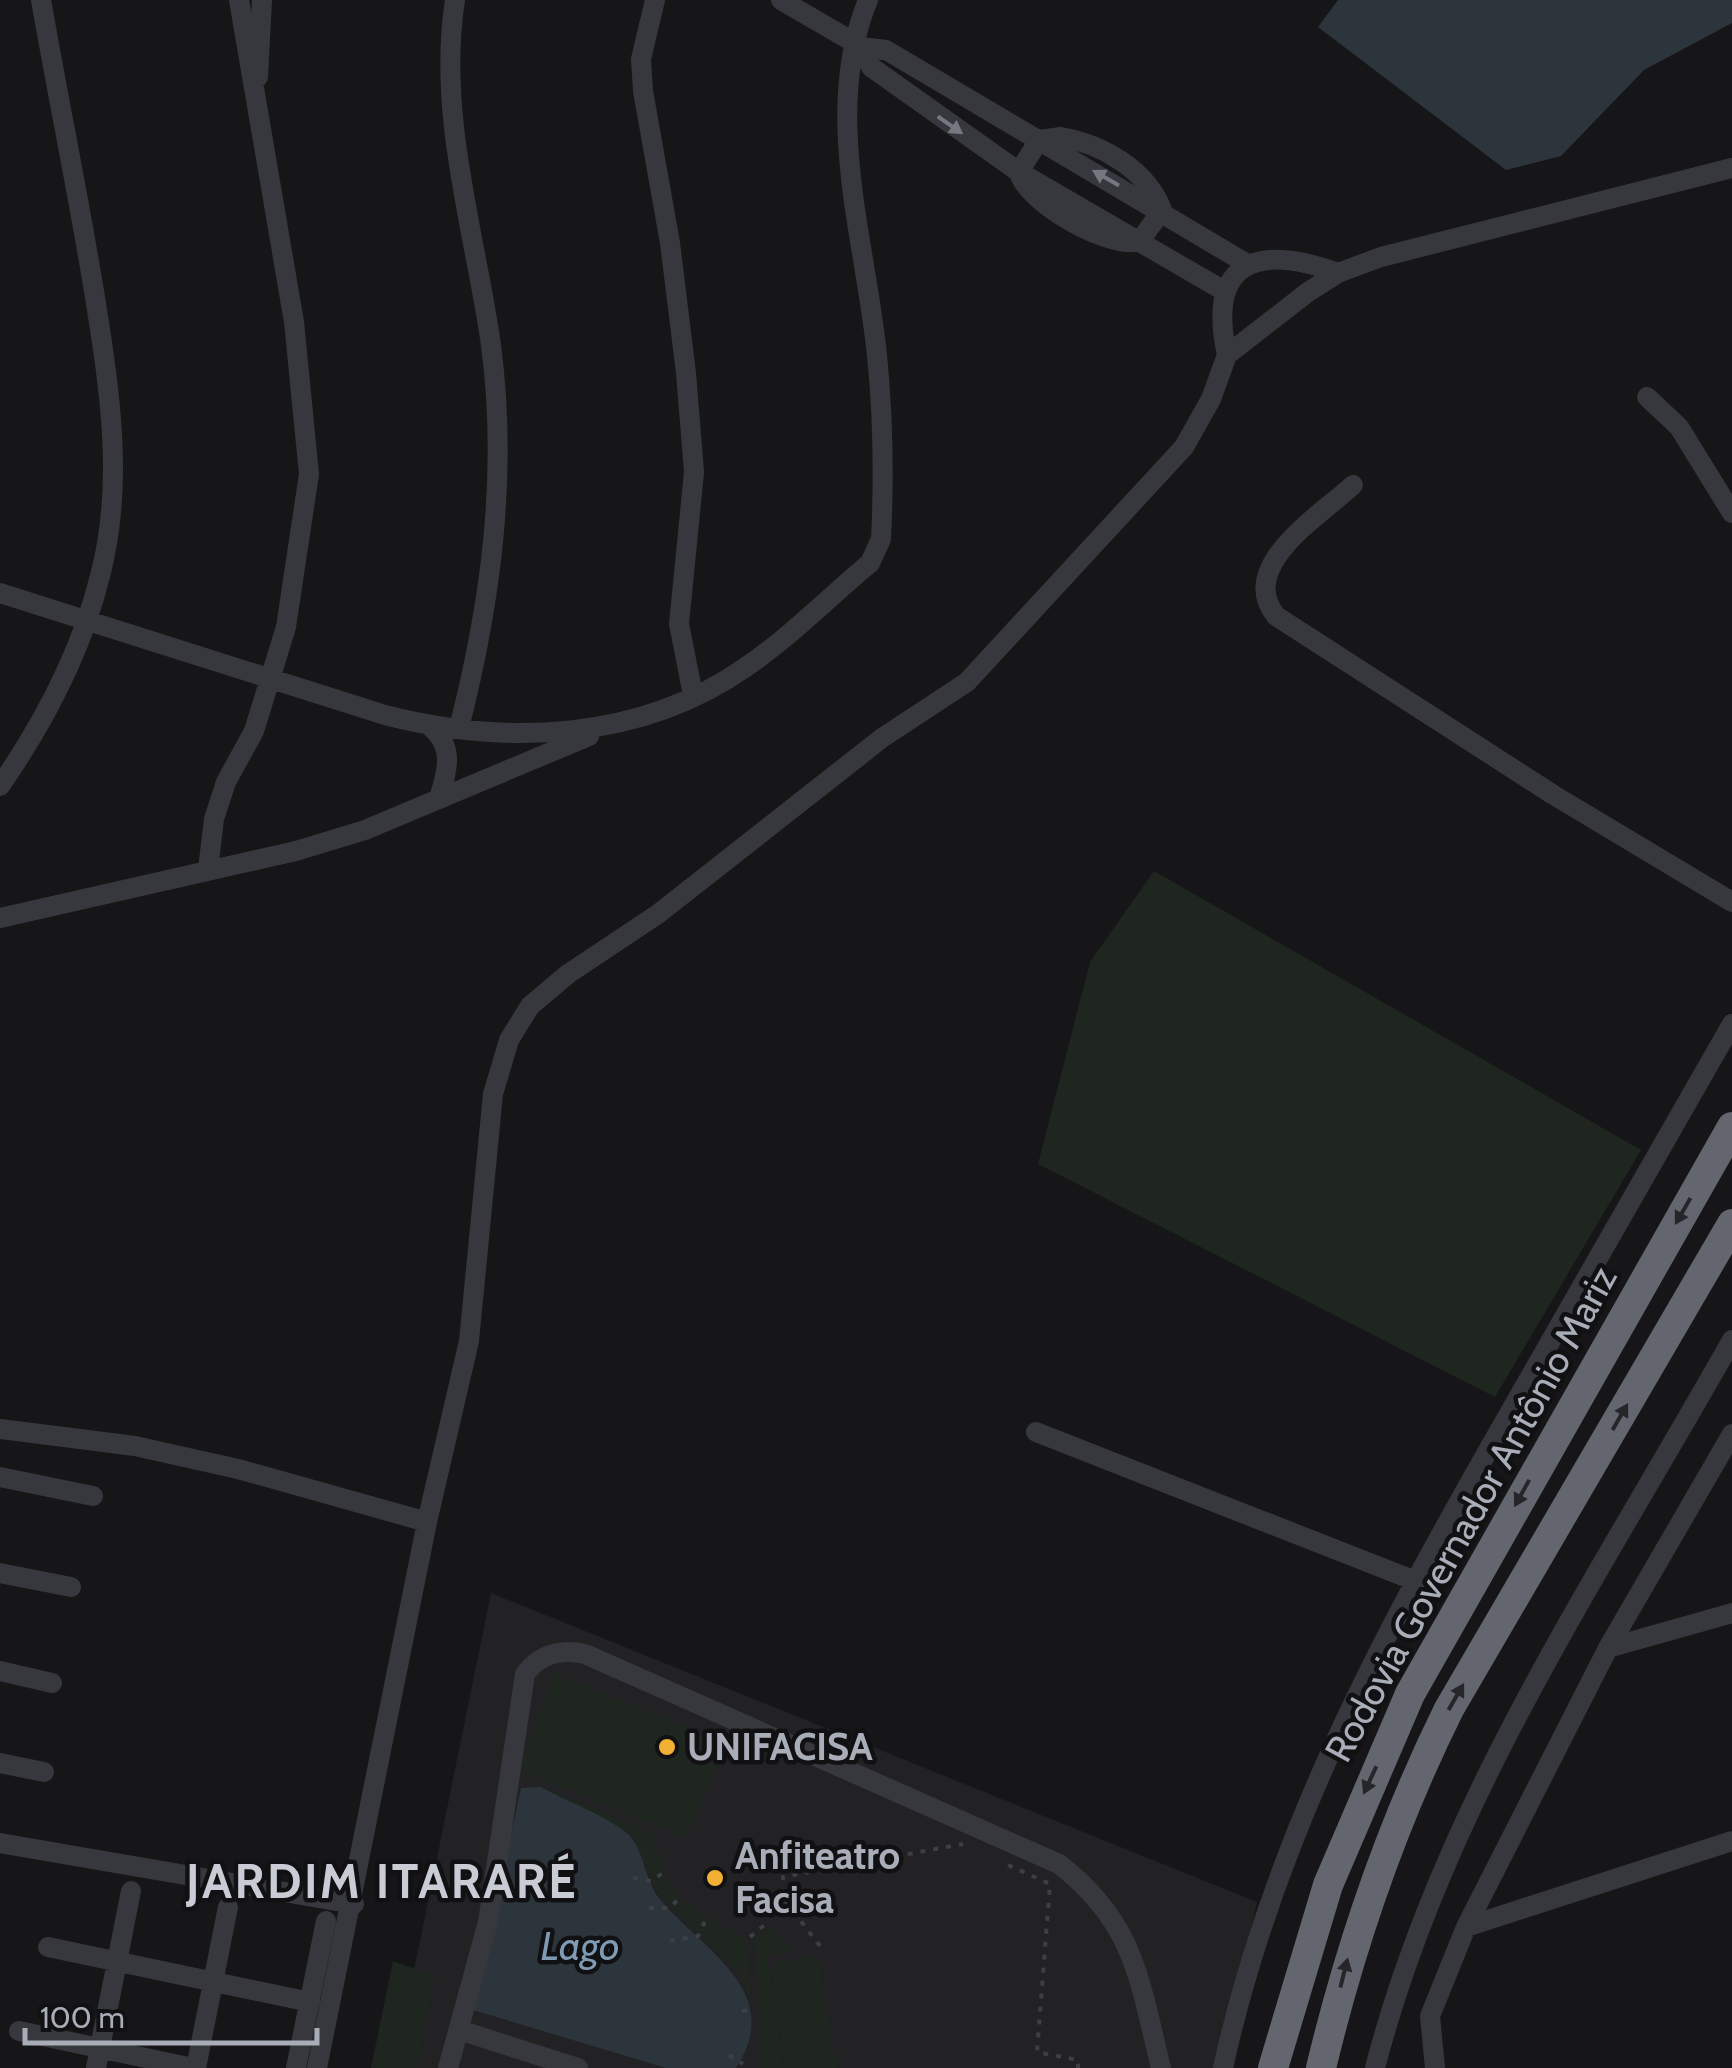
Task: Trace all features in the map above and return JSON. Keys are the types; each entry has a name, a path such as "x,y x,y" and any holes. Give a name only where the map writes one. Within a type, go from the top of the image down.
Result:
{"highway":[{"name":"Rodovia Governador Antônio Mariz","path":"1273,2068 1334,1870 1410,1694 1732,1127"},
{"name":"Rodovia Governador Antônio Mariz","path":"1320,2068 1349,1950 1412,1784 1449,1709 1732,1224"}],"street":[{"path":"0,786 61,688 88,622 102,572 115,454 88,255 42,0"},
{"path":"208,869 214,819 226,782 254,730 272,680 305,523 309,474 294,322 238,0"},
{"path":"256,114 262,0"},
{"path":"455,0 451,102 492,350 497,450 496,535 484,623 459,728"},
{"path":"654,0 642,59 643,91 686,372 694,472 679,624 694,694"},
{"path":"781,0 857,44 886,50 1249,265 1296,258 1338,273"},
{"path":"0,918 365,830 440,795 694,694 746,667 870,563 881,538 878,358 845,114 868,0"},
{"path":"857,44 871,67 1019,172 1032,195 1115,243 1140,241 1226,292"},
{"path":"1019,172 1039,140"},
{"path":"1227,355 1338,273 1381,257 1732,168"},
{"path":"1140,241 1162,210"},
{"path":"318,2068 354,1904 426,1522 469,1341 494,1094 509,1040 530,1006 568,974 658,914 882,738 967,682 1184,447 1212,399 1227,355 1220,314 1226,292 1249,265"},
{"path":"1647,397 1680,427 1732,513"},
{"path":"1354,485 1270,565 1264,586 1276,616 1552,794 1732,902"},
{"path":"0,593 430,726 552,734 621,724"},
{"path":"430,726 439,734 448,753 440,795"},
{"path":"1222,2068 1266,1911 1302,1813 1413,1580 1732,1024"},
{"path":"1375,2068 1424,1916 1460,1828 1536,1682 1732,1340"},
{"path":"0,1430 135,1446 238,1469 426,1522"},
{"path":"1036,1432 1413,1580"},
{"path":"1435,2068 1430,2016 1466,1926 1608,1648 1732,1434"},
{"path":"0,1477 92,1496"},
{"path":"0,1574 71,1588"},
{"path":"1608,1648 1732,1614"},
{"path":"448,2068 488,1922 525,1674 546,1656 571,1651 1058,1864 1111,1913 1131,1955 1161,2068"},
{"path":"0,1670 52,1683"},
{"path":"0,1763 44,1772"},
{"path":"1466,1926 1732,1841"},
{"path":"0,1843 354,1904"},
{"path":"98,2058 131,1892"},
{"path":"19,2031 98,2058 194,2068 228,1907"},
{"path":"296,2068 326,1920"},
{"path":"48,1946 310,2002"},
{"path":"460,2030 578,2068"}],"path":[{"path":"820,1946 784,1899 783,1877 960,1843 978,1852"},
{"path":"996,1860 1050,1884 1038,2052 1078,2060 1078,2068"},
{"path":"633,1878 650,1881 663,1873"},
{"path":"649,1908 670,1908 680,1897"},
{"path":"670,1941 698,1936 708,1914"},
{"path":"750,1938 768,1922"},
{"path":"742,2011 754,2010"},
{"path":"729,2055 742,2064"}],"shaded area":[{"path":"1154,871 1641,1150 1495,1397 1038,1164 1090,962"},
{"name":"UNIFACISA","path":"491,1593 1257,1902 1221,2068 394,2068"},
{"path":"554,1673 726,1744 686,1838 519,1769"},
{"path":"543,1787 654,1834 673,1890 695,1910 747,1940 751,1997 747,1996 742,1975 658,1894 632,1834"},
{"path":"769,1929 796,1951 766,1955 777,2010 782,2068 762,2068 754,1938"},
{"path":"817,1955 837,2068 785,2068 771,1963"},
{"path":"393,1961 435,1976 417,2068 371,2068"}],"water":[{"path":"1338,0 1732,0 1732,23 1644,70 1561,156 1506,170 1318,27"},
{"name":"Lago","path":"541,1787 629,1835 659,1898 732,1973 745,1993 751,2016 749,2040 736,2068 666,2068 473,2010 521,1788"}],"place":[{"name":"UNIFACISA","path":"667,1747"},
{"name":"Anfiteatro Facisa","path":"715,1878"}],"district":[{"name":"JARDIM ITARARÉ","path":"382,1881"}]}
